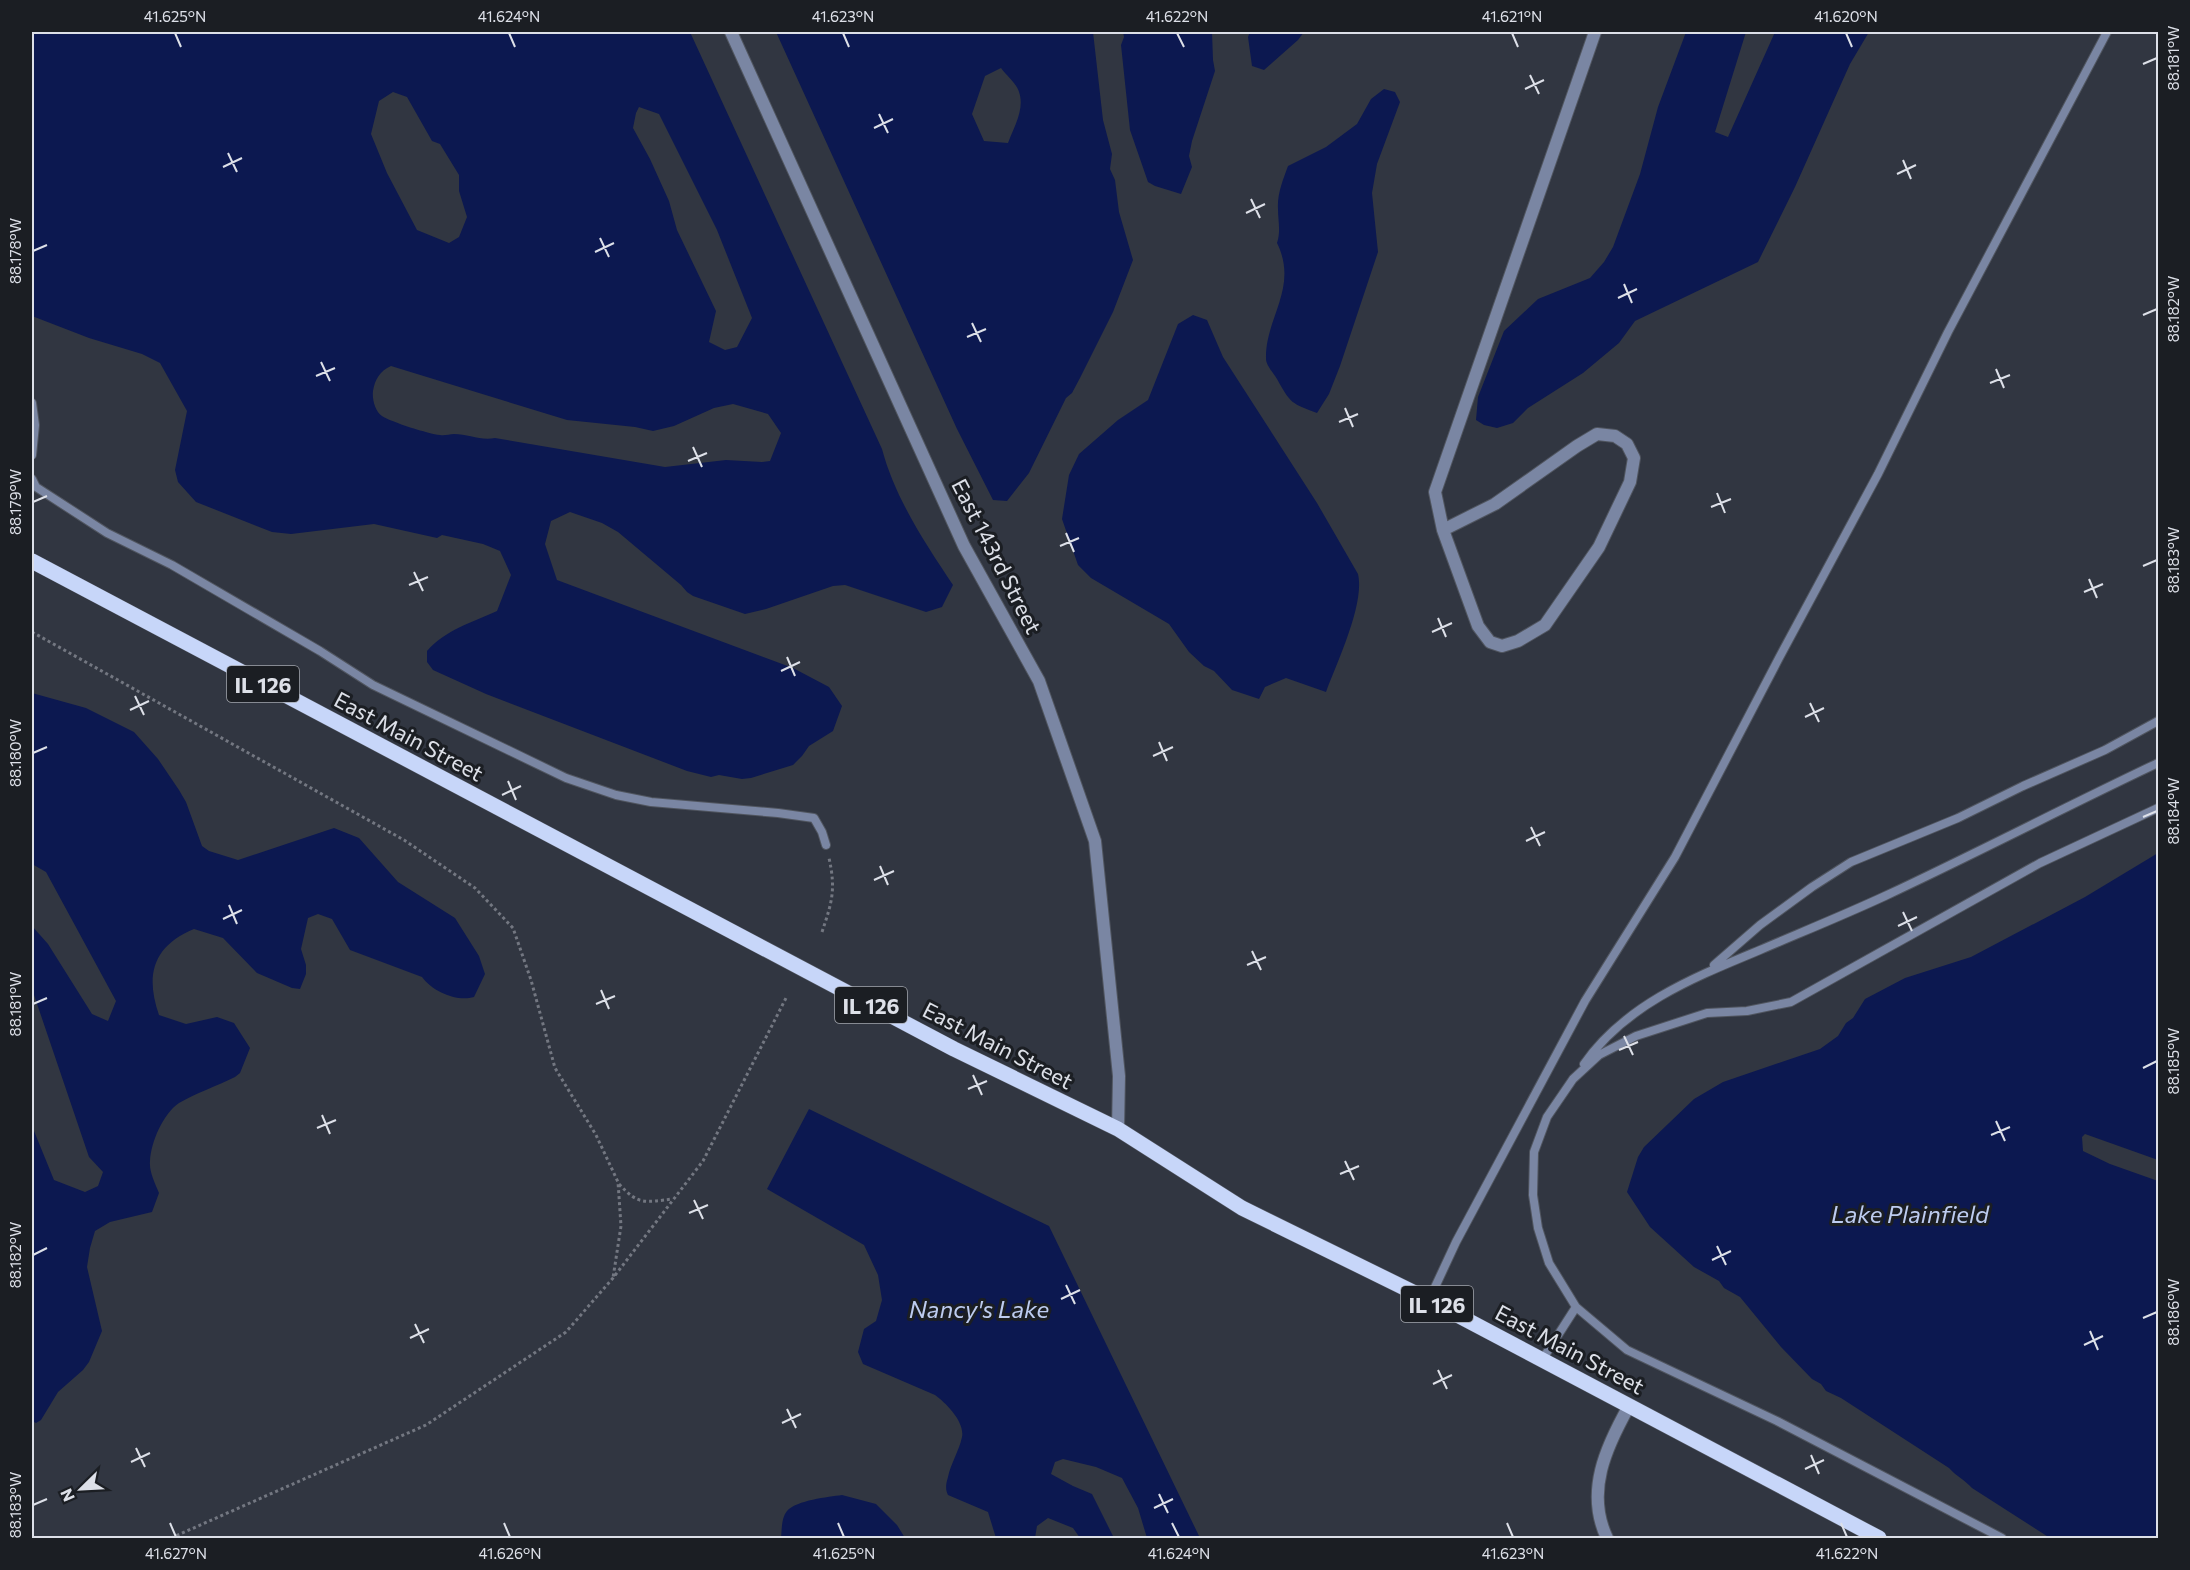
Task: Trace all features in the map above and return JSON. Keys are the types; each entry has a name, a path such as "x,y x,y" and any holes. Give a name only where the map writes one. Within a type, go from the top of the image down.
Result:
{"main road":[{"name":"East Main Street","path":"32,561 934,1039 1118,1129 1242,1208 1429,1300 1879,1539"}],"street":[{"name":"East 143rd Street","path":"731,32 964,546 1039,681 1095,841 1119,1076 1118,1129"},
{"path":"1443,530 1495,504 1597,434 1615,436 1627,444 1634,458 1630,482 1599,547 1545,625 1518,641 1502,646 1490,642 1478,626 1443,530 1435,492 1595,32"},
{"path":"1607,1539 1598,1510 1597,1491 1601,1468 1610,1441 1629,1406"}],"lane":[{"path":"1429,1300 1456,1242 1585,1001 1675,857 1878,474 1953,321 2108,32"},
{"path":"32,402 35,425 32,455"},
{"path":"32,482 36,487 107,533 172,565 320,651 373,686 547,769 616,795 651,802 777,813 814,819 822,832 826,845"},
{"path":"1707,972 1760,925 1851,862 1958,818 2105,750 2158,721"},
{"path":"2002,1539 1777,1421 1627,1350 1576,1307 1550,1263 1538,1228 1533,1195 1534,1152 1548,1117 1593,1051 1618,1024 1664,993 1707,972 1884,897 2158,763"},
{"path":"1573,1079 1599,1055 1635,1036 1707,1013 1747,1011 1791,1002 2040,863 2158,808"},
{"path":"1542,1360 1576,1307"}],"path":[{"path":"32,632 405,840 475,888 513,928 531,980 555,1068 596,1135 618,1182 632,1198 647,1201 673,1199"},
{"path":"822,932 833,898 832,874 826,845"},
{"path":"171,1539 426,1425 566,1332 613,1278 704,1161 786,999"},
{"path":"613,1278 621,1226 618,1182"}],"water":[{"path":"32,32 690,32 882,449 903,502 953,585 942,607 926,612 845,585 833,586 745,614 693,596 618,532 602,523 570,512 551,521 545,544 557,580 793,668 829,687 842,706 833,731 809,746 793,765 742,779 719,775 711,777 687,771 486,694 433,670 427,662 427,651 434,644 460,627 497,611 511,575 500,551 483,544 442,535 437,538 374,524 291,534 272,532 196,502 178,482 175,470 187,411 160,363 142,354 89,338 32,316","holes":["393,92 407,97 432,141 440,144 459,175 459,191 467,217 459,237 449,243 417,230 387,173 371,134 379,101","639,107 659,114 717,230 752,318 737,347 725,350 709,342 716,311 677,230 669,201 650,159 633,128","391,366 567,420 653,431 674,426 714,408 733,404 768,414 781,433 770,461 726,460 665,467 495,438 435,434 393,421 382,416 378,411 374,405 373,391 377,379 384,370"]},
{"path":"776,32 1093,32 1103,120 1112,154 1110,169 1115,180 1119,212 1133,260 1113,312 1080,378 1072,393 1066,398 1029,473 1007,501 993,500 957,429","holes":["1001,68 1018,89 1021,105 1008,143 984,141 972,114 985,76"]},
{"path":"1123,32 1212,32 1215,71 1192,141 1189,156 1192,167 1181,194 1148,182 1130,130 1121,45"},
{"path":"1250,32 1304,32 1264,70 1252,66 1248,37"},
{"path":"1686,32 1746,32 1715,132 1728,137 1775,32 1869,32 1850,64 1795,187 1758,262 1635,321 1619,343 1583,373 1528,408 1513,423 1497,428 1484,425 1476,420 1478,397 1504,331 1538,299 1590,278 1613,247 1640,174 1658,107"},
{"path":"1384,89 1395,92 1400,102 1377,164 1372,193 1378,252 1340,366 1329,394 1317,413 1292,402 1266,361 1270,329 1283,288 1283,259 1277,243 1279,192 1288,166 1326,147 1357,124 1371,99"},
{"path":"1193,315 1207,320 1223,357 1317,503 1358,574 1358,601 1354,617 1326,692 1286,678 1265,687 1259,699 1232,690 1214,671 1204,666 1189,652 1169,624 1091,578 1078,565 1062,519 1069,475 1079,454 1118,420 1148,400 1178,324"},
{"path":"32,693 86,708 134,732 158,759 179,790 186,802 202,846 209,851 238,860 334,828 359,838 398,882 455,918 479,956 485,974 474,997 453,997 432,987 422,977 350,950 332,919 318,914 308,918 301,949 306,974 300,989 292,988 257,973 223,938 194,929 169,944 161,953 153,975 155,1001 159,1015 186,1024 217,1017 234,1023 250,1048 240,1073 179,1103 163,1121 155,1137 150,1161 150,1169 159,1193 152,1212 110,1222 95,1231 87,1267 102,1331 89,1362 58,1392 41,1420 36,1423 32,1421 32,1126 54,1180 85,1192 98,1186 103,1172 89,1157 32,989 32,926 48,944 92,1014 108,1021 116,1001 46,872 32,864"},
{"name":"Lake Plainfield","path":"2158,853 2158,1160 2085,1134 2082,1137 2083,1151 2110,1164 2158,1181 2158,1538 2050,1538 1972,1488 1949,1468 1841,1398 1826,1391 1781,1347 1740,1297 1724,1288 1719,1281 1694,1267 1650,1227 1627,1192 1638,1157 1644,1147 1694,1099 1723,1082 1820,1049 1838,1036 1865,999 1905,978 1971,957 2085,897"},
{"name":"Nancy's Lake","path":"809,1109 1049,1226 1200,1538 1147,1538 1138,1508 1122,1478 1096,1467 1063,1459 1055,1462 1051,1474 1092,1494 1114,1538 1080,1538 1073,1528 1048,1518 1037,1526 1035,1538 996,1538 988,1512 948,1495 947,1480 962,1437 958,1419 935,1395 863,1364 858,1352 864,1329 876,1321 882,1300 878,1275 864,1245 767,1189"},
{"path":"842,1495 876,1504 897,1525 905,1538 781,1538 784,1517 792,1507 813,1500"}]}
